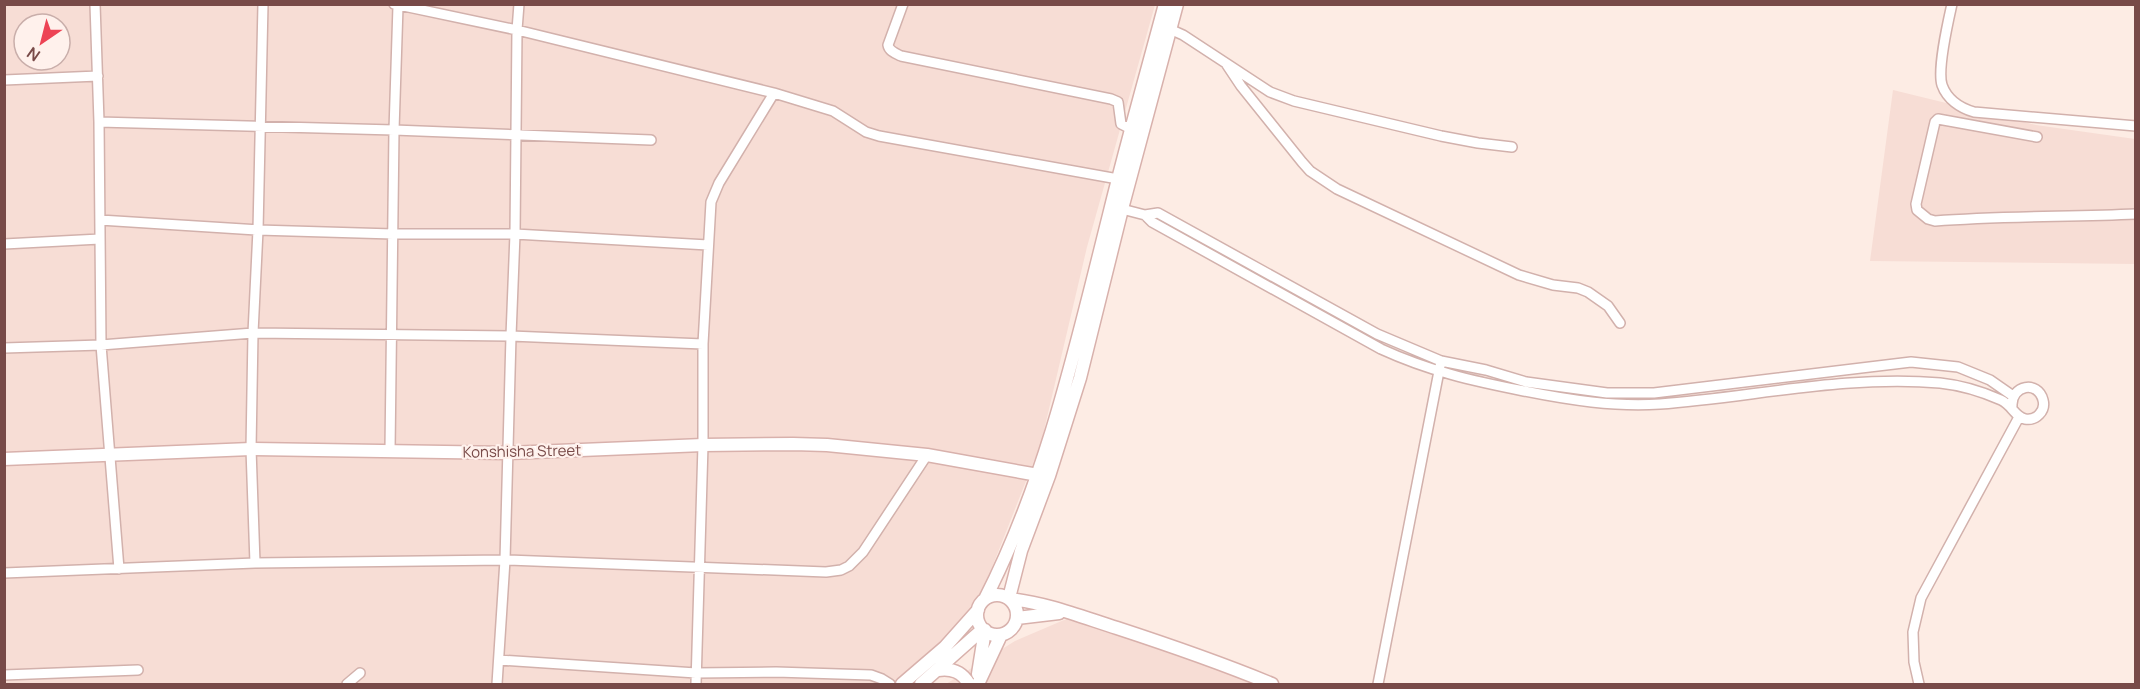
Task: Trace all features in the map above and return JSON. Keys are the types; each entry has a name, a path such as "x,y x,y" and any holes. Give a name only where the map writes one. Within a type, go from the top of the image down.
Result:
{"main road":[{"path":"902,684 945,647 981,604 1007,556 1038,475 1117,208 1166,27 1165,4"},
{"path":"1178,4 1166,27 1131,129 1118,179 1117,208 1066,424 1021,551 1010,599 1016,608 1017,618 1012,629 1001,635 992,634 984,629 978,620 981,604 996,595 1010,599 1025,601 1066,612 1228,666 1272,684"},
{"name":"Konshisha Street","path":"4,459 251,449 508,453 704,445 827,445 927,455 1038,475"},
{"path":"1017,618 1066,612"},
{"path":"921,684 984,629"},
{"path":"977,684 984,629"},
{"path":"977,684 1001,635"},
{"path":"938,670 955,671 964,676 969,684"}],"street":[{"path":"95,4 99,123 101,345 119,569"},
{"path":"255,563 251,449 263,4"},
{"path":"497,684 506,560 517,135 516,30 519,4"},
{"path":"903,4 888,45 894,53 1111,99 1118,102 1121,124 1131,129"},
{"path":"1952,4 1941,79 1947,95 1961,107 1974,112 2136,126"},
{"path":"390,450 396,5 516,30 774,93 832,111 866,132 879,136 1118,179"},
{"path":"1166,27 1270,92 1294,101 1441,136 1512,147"},
{"path":"1227,65 1302,162 1310,171 1337,189 1519,275 1588,292 1608,306 1620,323"},
{"path":"4,80 98,76"},
{"path":"696,684 704,445 703,344 711,202 714,192 774,93"},
{"path":"2037,137 1938,118 1935,122 1916,204 1917,210 1928,219 1935,220 2136,214"},
{"path":"99,123 394,130 651,140"},
{"path":"1117,208 1145,215 1158,213 1368,330 1441,361 1559,388 1607,393 1654,393 1911,362 1936,363 1972,371 2013,396"},
{"path":"1145,215 1152,222 1381,349 1438,372 1563,399 1628,405 1680,402 1866,382 1948,385 2000,400 2012,406 2019,417 2026,419 2036,417 2043,409 2043,399 2037,390 2027,387 2017,391 2013,396 2012,406"},
{"path":"100,220 258,231 515,234 708,245"},
{"path":"4,244 100,239"},
{"path":"4,348 101,345 253,333 511,336 703,344"},
{"path":"1378,684 1441,361"},
{"path":"1919,684 1914,662 1914,632 1921,598 2019,417"},
{"path":"4,573 255,563 506,560 826,572 841,570 849,566 863,552 927,455"},
{"path":"499,660 696,673 776,672 871,675 890,684"},
{"path":"4,675 138,670"},
{"path":"347,684 360,673"}],"shaded area":[{"path":"4,5 1155,5 1087,247 1041,443 978,603 914,670 895,684 5,684"},
{"path":"1893,90 2036,125 2135,139 2135,264 1870,261"},
{"path":"1071,617 1211,665 1253,684 946,684 1015,641"}]}
